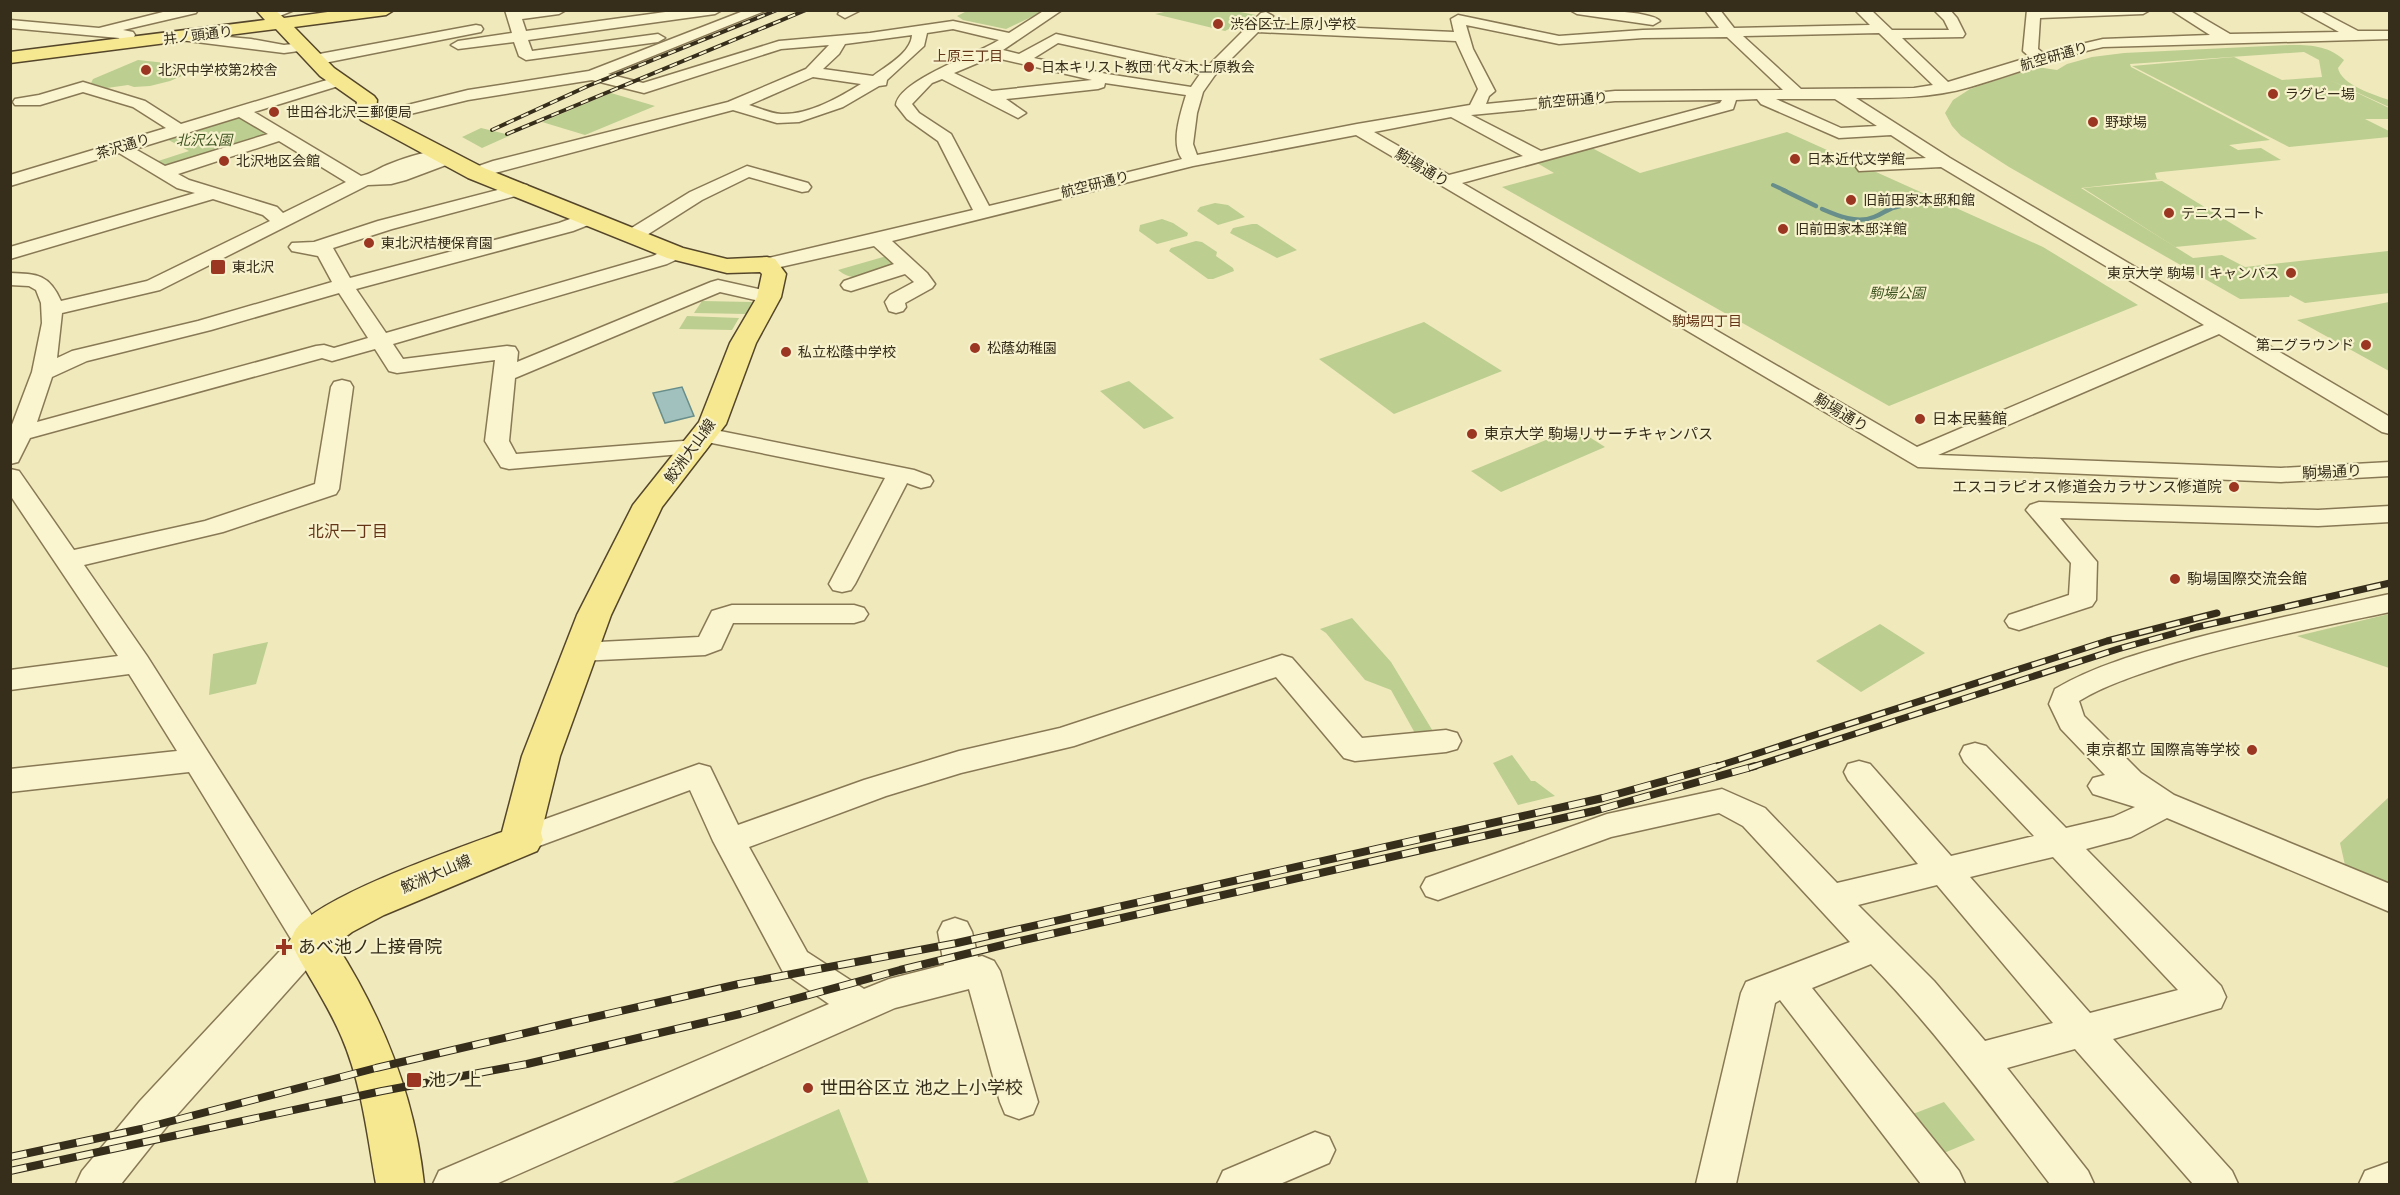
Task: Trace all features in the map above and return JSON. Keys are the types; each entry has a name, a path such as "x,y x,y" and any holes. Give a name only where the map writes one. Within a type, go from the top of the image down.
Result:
{"main road":[{"name":"井ノ頭通り","path":"10,56 276,16 351,10"},
{"name":"井ノ頭通り","path":"10,56 185,37 276,16 386,10"},
{"path":"276,16 308,53 340,81 367,100 365,111 372,118 476,173 521,189 675,253 727,266 767,264"},
{"name":"鮫洲大山線","path":"310,941 321,929 369,903 447,868 523,840 521,833 541,756 579,652 648,505 712,424 743,343 769,297 774,277 767,264"},
{"path":"310,941 338,982 372,1055 388,1111 400,1185"}],"street":[{"path":"98,32 191,10"},
{"path":"185,37 251,43 308,53 559,10"},
{"path":"458,45 521,37 646,15 715,10"},
{"path":"372,118 475,94 592,75 661,43 760,10"},
{"path":"984,213 945,138 912,116 904,105 904,101 917,88 940,73 990,52 1055,10"},
{"path":"1192,160 1186,153 1185,144 1189,113 1195,92 1210,72 1271,10"},
{"path":"1577,10 1730,32"},
{"path":"1712,10 1730,32 1798,95"},
{"path":"1862,10 1946,88"},
{"path":"1477,108 1482,94 1487,91 1466,50 1457,15 1559,40 1643,34 1841,30 1958,34 1950,18 1941,10"},
{"path":"2042,58 2030,51 2034,12 2143,10"},
{"path":"2178,10 2227,38"},
{"path":"2306,10 2355,34"},
{"path":"646,15 661,43"},
{"path":"514,16 526,57 661,43"},
{"path":"1830,17 1841,30"},
{"path":"10,24 128,35 126,39"},
{"path":"592,75 644,88 780,45 920,31 953,24 1010,38"},
{"path":"1254,28 1463,37"},
{"path":"734,105 774,118 802,118 830,108 875,81 915,49 919,43 920,31"},
{"name":"航空研通り","path":"767,264 878,239 1192,160 1477,108 1615,96 1914,93 1965,84 2042,58 2103,43 2355,34 2390,35"},
{"path":"1022,59 1056,38 1210,72"},
{"path":"476,173 499,165 734,105 811,72 834,51 839,40"},
{"path":"990,52 1107,79 1195,92"},
{"path":"811,72 917,88"},
{"path":"940,73 990,96 1018,113"},
{"path":"990,96 1098,85 1107,79"},
{"name":"茶沢通り","path":"10,181 340,81"},
{"path":"21,102 40,100 83,87 139,104 178,129"},
{"path":"1445,182 1728,106 1730,102 1724,95"},
{"path":"1762,95 1767,102 1839,133 1894,130"},
{"path":"1840,95 1944,162 2390,427"},
{"path":"239,110 356,180 393,180 408,168 445,156"},
{"path":"1454,112 1539,157"},
{"name":"駒場通り","path":"1357,129 1914,457 1936,464 2281,475 2390,469"},
{"path":"165,172 279,136"},
{"path":"120,147 183,184 270,211 282,222"},
{"path":"1865,167 1944,162"},
{"path":"632,236 696,196 747,171 802,187"},
{"path":"51,309 153,286 288,217 370,179"},
{"path":"521,189 307,247 326,252 344,286 397,366 507,352 497,441 509,462 700,441 910,478 842,584"},
{"path":"10,253 212,194"},
{"path":"43,373 80,356 204,326 555,230 589,218"},
{"path":"878,239 920,277 925,286 897,299 896,307"},
{"path":"22,433 324,351 332,355 607,276 675,253"},
{"path":"851,285 908,266"},
{"path":"10,279 36,281 45,288 50,297 52,327 50,349 43,373 22,433 10,457"},
{"path":"506,374 718,286 769,297"},
{"path":"1914,457 2220,326"},
{"path":"73,569 162,540 236,520 311,492 327,489 342,387"},
{"path":"13,486 137,663 310,941 154,1113 104,1175"},
{"path":"2019,621 2082,600 2084,562 2038,510 2318,518 2390,514"},
{"path":"2163,803 2130,781 2072,722 2064,704 2065,696 2078,688 2118,672 2206,643 2390,603"},
{"path":"579,652 705,646 711,642 722,617 732,614 854,614"},
{"path":"10,680 137,663"},
{"path":"729,841 875,788 959,762 1063,738 1282,665 1355,750 1446,741"},
{"path":"1975,754 2208,997 1978,1060"},
{"path":"10,781 197,760"},
{"path":"1859,772 2218,1185"},
{"path":"523,840 699,775 729,841 795,962 861,1006"},
{"path":"2104,786 2163,803 2390,899"},
{"path":"1438,887 1607,826 1722,801 1754,817 1876,947 1922,992 1978,1060 2063,1181"},
{"path":"1830,898 2120,828 2148,815 2163,803"},
{"path":"955,932 964,976"},
{"path":"1716,1185 1760,993 1876,947"},
{"path":"453,1185 889,994 982,971 1019,1102"},
{"path":"1786,981 1945,1185"},
{"path":"1237,1185 1315,1150"},
{"path":"2379,1185 2390,1181"}],"green space":[{"path":"969,10 1044,11 1006,29 963,20 957,16"},
{"path":"1169,11 1235,11 1256,15 1225,31 1155,14"},
{"path":"2289,45 2311,46 2331,51 2344,60 2338,68 2345,79 2359,89 2389,100 2389,107 2330,80 2389,108 2389,119 2365,119 2389,131 2389,137 2289,147 2132,66 2234,57 2282,80 2322,77 2319,60 2304,52 2130,64 2131,67 2270,140 2229,145 2238,150 2261,148 2281,160 2161,172 2155,173 2157,179 2161,179 2081,188 2193,258 2222,255 2245,267 2388,251 2389,293 2305,303 2290,295 2289,297 2240,299 2009,167 1961,136 1945,113 1953,100 1970,89 2037,67 2057,70 2067,64 2092,57 2124,53"},
{"path":"138,60 203,67 170,81 150,86 128,85 107,88 91,83 93,79"},
{"path":"611,93 655,106 585,135 542,122"},
{"name":"北沢公園","path":"237,114 273,134 171,168 152,163 189,151 161,136"},
{"path":"481,128 511,135 482,148 462,137"},
{"name":"駒場公園","path":"1787,132 2043,247 2138,305 1889,406 1502,187 1554,173 1537,163 1592,148 1640,173"},
{"name":"テニスコート","path":"2162,181 2257,239 2175,247 2083,188"},
{"path":"1215,203 1228,205 1245,217 1218,225 1197,211 1200,207"},
{"path":"1162,219 1188,233 1187,236 1157,244 1139,231 1140,225"},
{"path":"1257,224 1297,250 1277,258 1230,233 1233,228"},
{"path":"1196,241 1202,242 1217,252 1216,256 1234,271 1208,279 1169,251 1171,248"},
{"path":"890,255 901,265 860,277 845,275 838,270"},
{"path":"702,301 752,302 746,314 694,313"},
{"name":"第二グラウンド","path":"2389,302 2389,371 2297,320"},
{"path":"687,316 739,318 732,330 679,329"},
{"path":"1424,322 1502,371 1394,414 1319,359"},
{"path":"1129,381 1174,418 1144,429 1100,391"},
{"path":"1575,428 1605,447 1501,492 1471,471"},
{"path":"2389,614 2389,668 2297,636"},
{"path":"1352,618 1391,662 1437,738 1421,744 1391,690 1365,680 1326,633 1320,629"},
{"path":"1880,624 1925,653 1861,692 1816,661"},
{"path":"268,642 256,684 209,695 213,654"},
{"path":"1512,755 1531,781 1535,781 1555,796 1518,805 1493,763"},
{"path":"2389,797 2389,883 2345,865 2340,843"},
{"path":"1944,1102 1975,1140 1932,1158 1900,1119"},
{"path":"839,1109 869,1184 670,1184"}],"water":[{"path":"682,387 694,416 665,423 653,393"}],"waterway":[{"path":"1773,185 1786,191"},
{"path":"1783,190 1816,206"},
{"path":"1822,209 1861,220 1900,206"}],"railway":[{"path":"492,130 588,86 777,10"},
{"path":"507,134 806,10"},
{"path":"1749,768 2118,649 2197,627 2390,583"},
{"path":"1712,768 2107,641 2217,613"},
{"path":"10,1157 141,1129 376,1068 568,1023 739,984 957,943 1603,798 1718,766"},
{"path":"10,1171 382,1091 527,1064 740,1014 900,970 1011,943 1594,811 1755,766"}],"place":[{"name":"渋谷区立上原小学校","path":"1218,24"},
{"name":"日本キリスト教団 代々木上原教会","path":"1029,67"},
{"name":"北沢中学校第2校舎","path":"146,70"},
{"name":"ラグビー場","path":"2273,94"},
{"name":"世田谷北沢三郵便局","path":"274,112"},
{"name":"野球場","path":"2093,122"},
{"name":"日本近代文学館","path":"1795,159"},
{"name":"北沢地区会館","path":"224,161"},
{"name":"旧前田家本邸和館","path":"1851,200"},
{"name":"テニスコート","path":"2169,213"},
{"name":"旧前田家本邸洋館","path":"1783,229"},
{"name":"東北沢桔梗保育園","path":"369,243"},
{"name":"東北沢","path":"218,267"},
{"name":"東京大学 駒場Ⅰキャンパス","path":"2291,273"},
{"name":"第二グラウンド","path":"2366,345"},
{"name":"松蔭幼稚園","path":"975,348"},
{"name":"私立松蔭中学校","path":"786,352"},
{"name":"日本民藝館","path":"1920,419"},
{"name":"東京大学 駒場リサーチキャンパス","path":"1472,434"},
{"name":"エスコラピオス修道会カラサンス修道院","path":"2234,487"},
{"name":"駒場国際交流会館","path":"2175,579"},
{"name":"東京都立 国際高等学校","path":"2252,750"},
{"name":"あべ池ノ上接骨院","path":"284,947"},
{"name":"池ノ上","path":"414,1080"},
{"name":"世田谷区立 池之上小学校","path":"808,1088"}],"district":[{"name":"上原三丁目","path":"968,56"},
{"name":"駒場四丁目","path":"1707,321"},
{"name":"北沢一丁目","path":"348,531"}]}
